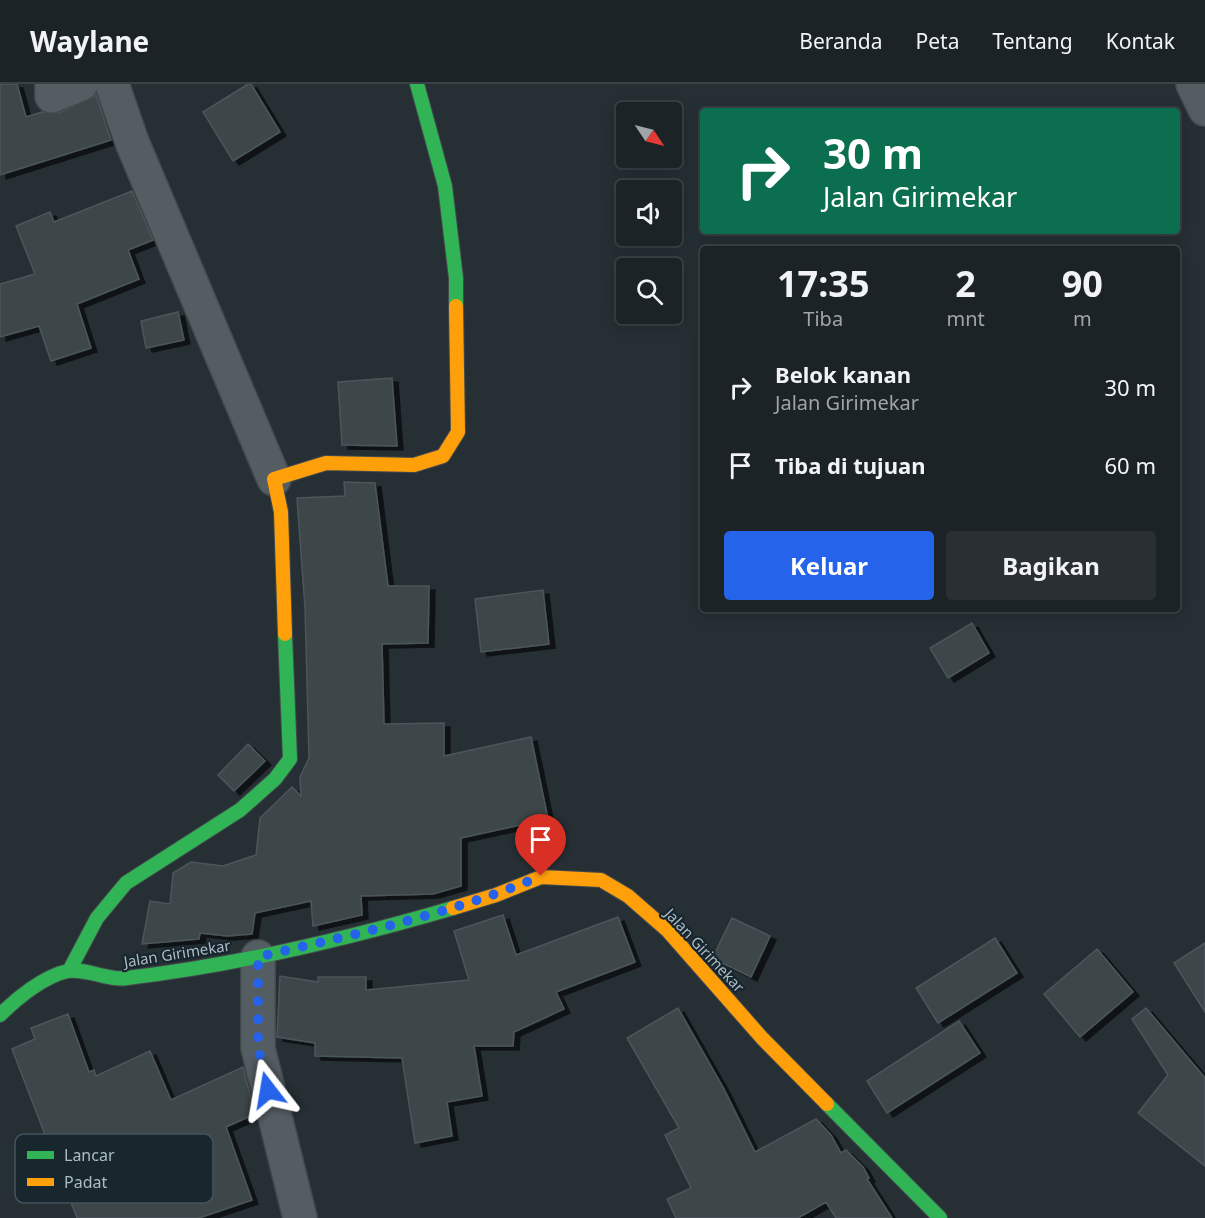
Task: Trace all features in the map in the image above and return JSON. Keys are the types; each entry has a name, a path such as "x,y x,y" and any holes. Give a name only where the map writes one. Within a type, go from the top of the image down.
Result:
{"street":[{"path":"52,84 52,96 81,84"},
{"path":"0,1015 22,993 69,971 81,942 95,920 136,875 240,810 267,788 290,759 281,512 274,479 132,142 112,84"},
{"path":"274,479 326,463 414,465 443,456 458,432 453,255 445,186 417,84"},
{"path":"1193,84 1205,110"},
{"name":"Jalan Girimekar","path":"69,971 124,979 258,957 372,932 496,895 541,876 601,880 628,896 667,930 762,1038 940,1218"},
{"path":"258,957 258,1048 300,1218"}],"building":[{"path":"0,84 17,84 26,117 42,112 59,113 96,95 111,140 0,175"},
{"path":"251,84 280,132 233,161 203,112"},
{"path":"132,191 153,240 128,250 139,279 77,304 91,348 51,361 39,326 0,337 0,284 35,274 16,226 50,212 54,222"},
{"path":"178,312 184,340 146,348 141,321"},
{"path":"392,378 397,446 342,445 338,382"},
{"path":"344,482 375,483 388,586 429,586 428,643 382,644 384,724 444,723 444,756 531,737 548,819 461,838 461,886 433,894 361,896 362,915 313,926 311,901 255,913 252,934 227,936 200,933 199,939 142,944 150,901 170,904 173,873 191,862 223,866 256,855 260,818 292,787 301,796 300,777 309,758 305,608 297,498 345,496"},
{"path":"543,590 549,644 481,652 475,599"},
{"path":"972,623 989,653 948,678 930,648"},
{"path":"248,744 265,761 234,791 218,775"},
{"path":"503,915 516,955 618,917 635,962 556,992 564,1009 514,1032 513,1046 474,1046 482,1096 447,1102 452,1136 415,1143 402,1058 315,1056 315,1043 277,1037 280,976 318,982 318,977 366,977 366,990 469,980 454,931"},
{"path":"732,918 770,936 751,977 720,962 714,955"},
{"path":"995,938 1017,973 938,1023 916,988"},
{"path":"1205,943 1205,1012 1174,963"},
{"path":"1097,949 1133,992 1080,1037 1044,994"},
{"path":"678,1008 724,1089 755,1152 816,1119 831,1135 841,1153 846,1150 863,1167 869,1178 867,1179 892,1218 836,1218 826,1202 798,1218 676,1218 667,1199 691,1188 665,1135 679,1128 627,1038"},
{"path":"1146,1008 1205,1078 1205,1166 1138,1113 1168,1075 1132,1019"},
{"path":"68,1014 89,1072 94,1070 96,1076 150,1051 171,1100 243,1067 255,1114 226,1127 252,1200 199,1218 77,1218 71,1203 213,1203 213,1134 45,1134 12,1049 35,1039 31,1028"},
{"path":"959,1021 980,1053 887,1113 867,1081"}],"traffic: fast":[{"path":"417,84 445,186 456,278 456,306"},
{"path":"69,971 97,918 126,883 240,810 275,779 290,759 285,634"},
{"path":"0,1015 40,983 68,971 83,971 120,978 169,973 333,940 453,908"},
{"path":"827,1104 940,1218"}],"traffic: slow":[{"path":"285,634 281,512 274,479 326,463 414,465 443,456 458,432 456,306"},
{"path":"453,908 496,895 541,877 601,880 628,896 667,930 762,1038 827,1104"}],"route":[{"path":"268,1090 258,1048 258,957 372,932 496,895 541,876"}]}
